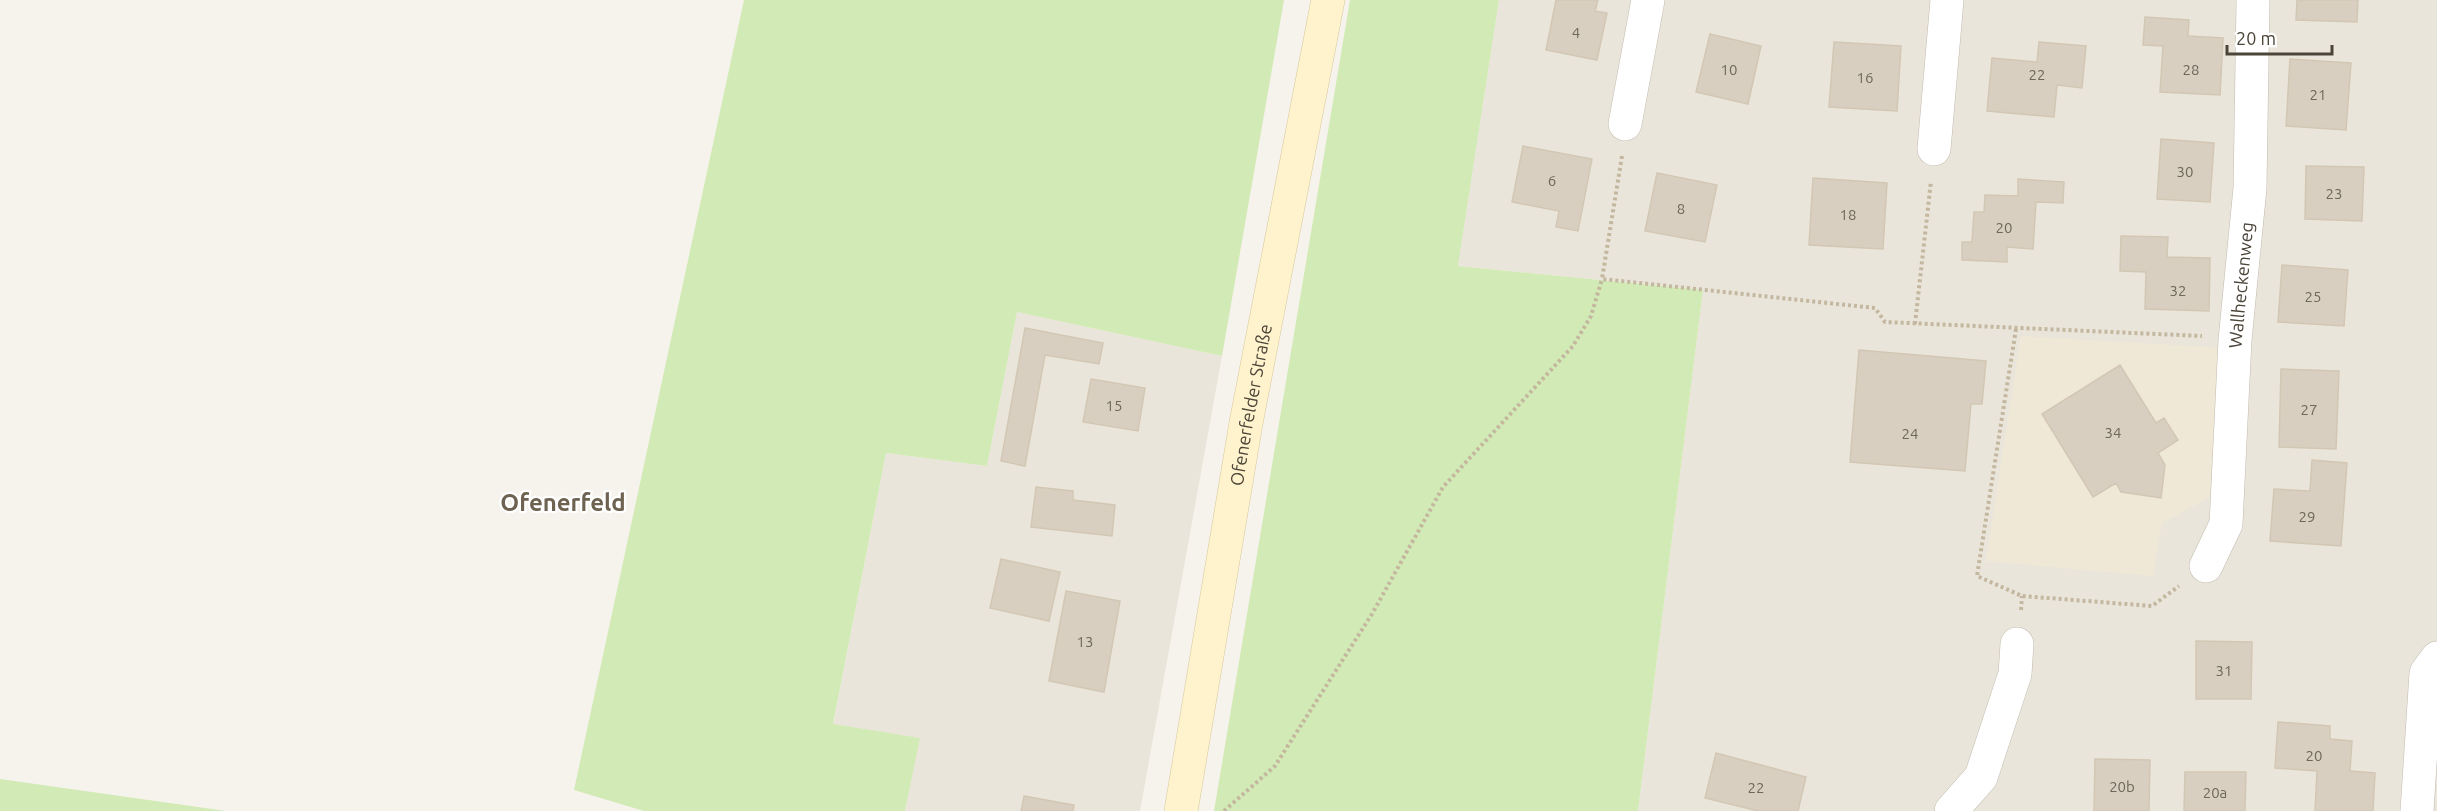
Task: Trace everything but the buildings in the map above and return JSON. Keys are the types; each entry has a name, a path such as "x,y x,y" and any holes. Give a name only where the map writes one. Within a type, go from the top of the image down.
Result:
{"street":[{"name":"Ofenerfelder Straße","path":"1181,811 1246,423 1328,0"},
{"path":"1625,124 1648,0"},
{"path":"1934,149 1947,0"},
{"name":"Wallheckenweg","path":"2206,566 2226,524 2235,340 2250,188 2253,0"},
{"path":"1951,811 1981,777 2015,674 2017,644"},
{"path":"2417,811 2426,673 2437,658"}],"path":[{"path":"1224,811 1275,766 1372,614 1443,487 1572,346 1591,316 1602,279 1621,176 1625,124"},
{"path":"1916,324 1934,149"},
{"path":"1602,279 1875,308 1885,322 2212,337 2235,340"},
{"path":"2016,329 1977,576 2022,596 2152,606 2206,566"}],"shaded area":[{"path":"1499,0 2437,0 2437,811 1638,811 1703,290 1458,266"},
{"path":"1017,312 1222,356 1140,811 905,811 919,738 833,725 886,453 987,466"},
{"path":"2021,336 2224,348 2221,491 2162,523 2153,576 1986,561"}],"green space":[{"path":"744,0 1284,0 1222,356 1017,312 987,466 886,453 833,724 920,738 905,811 644,811 574,790"},
{"path":"1350,0 1499,0 1458,266 1703,290 1638,811 1214,811"},
{"path":"0,779 226,811 0,811"}],"district":[{"name":"Ofenerfeld","path":"563,502"}]}
